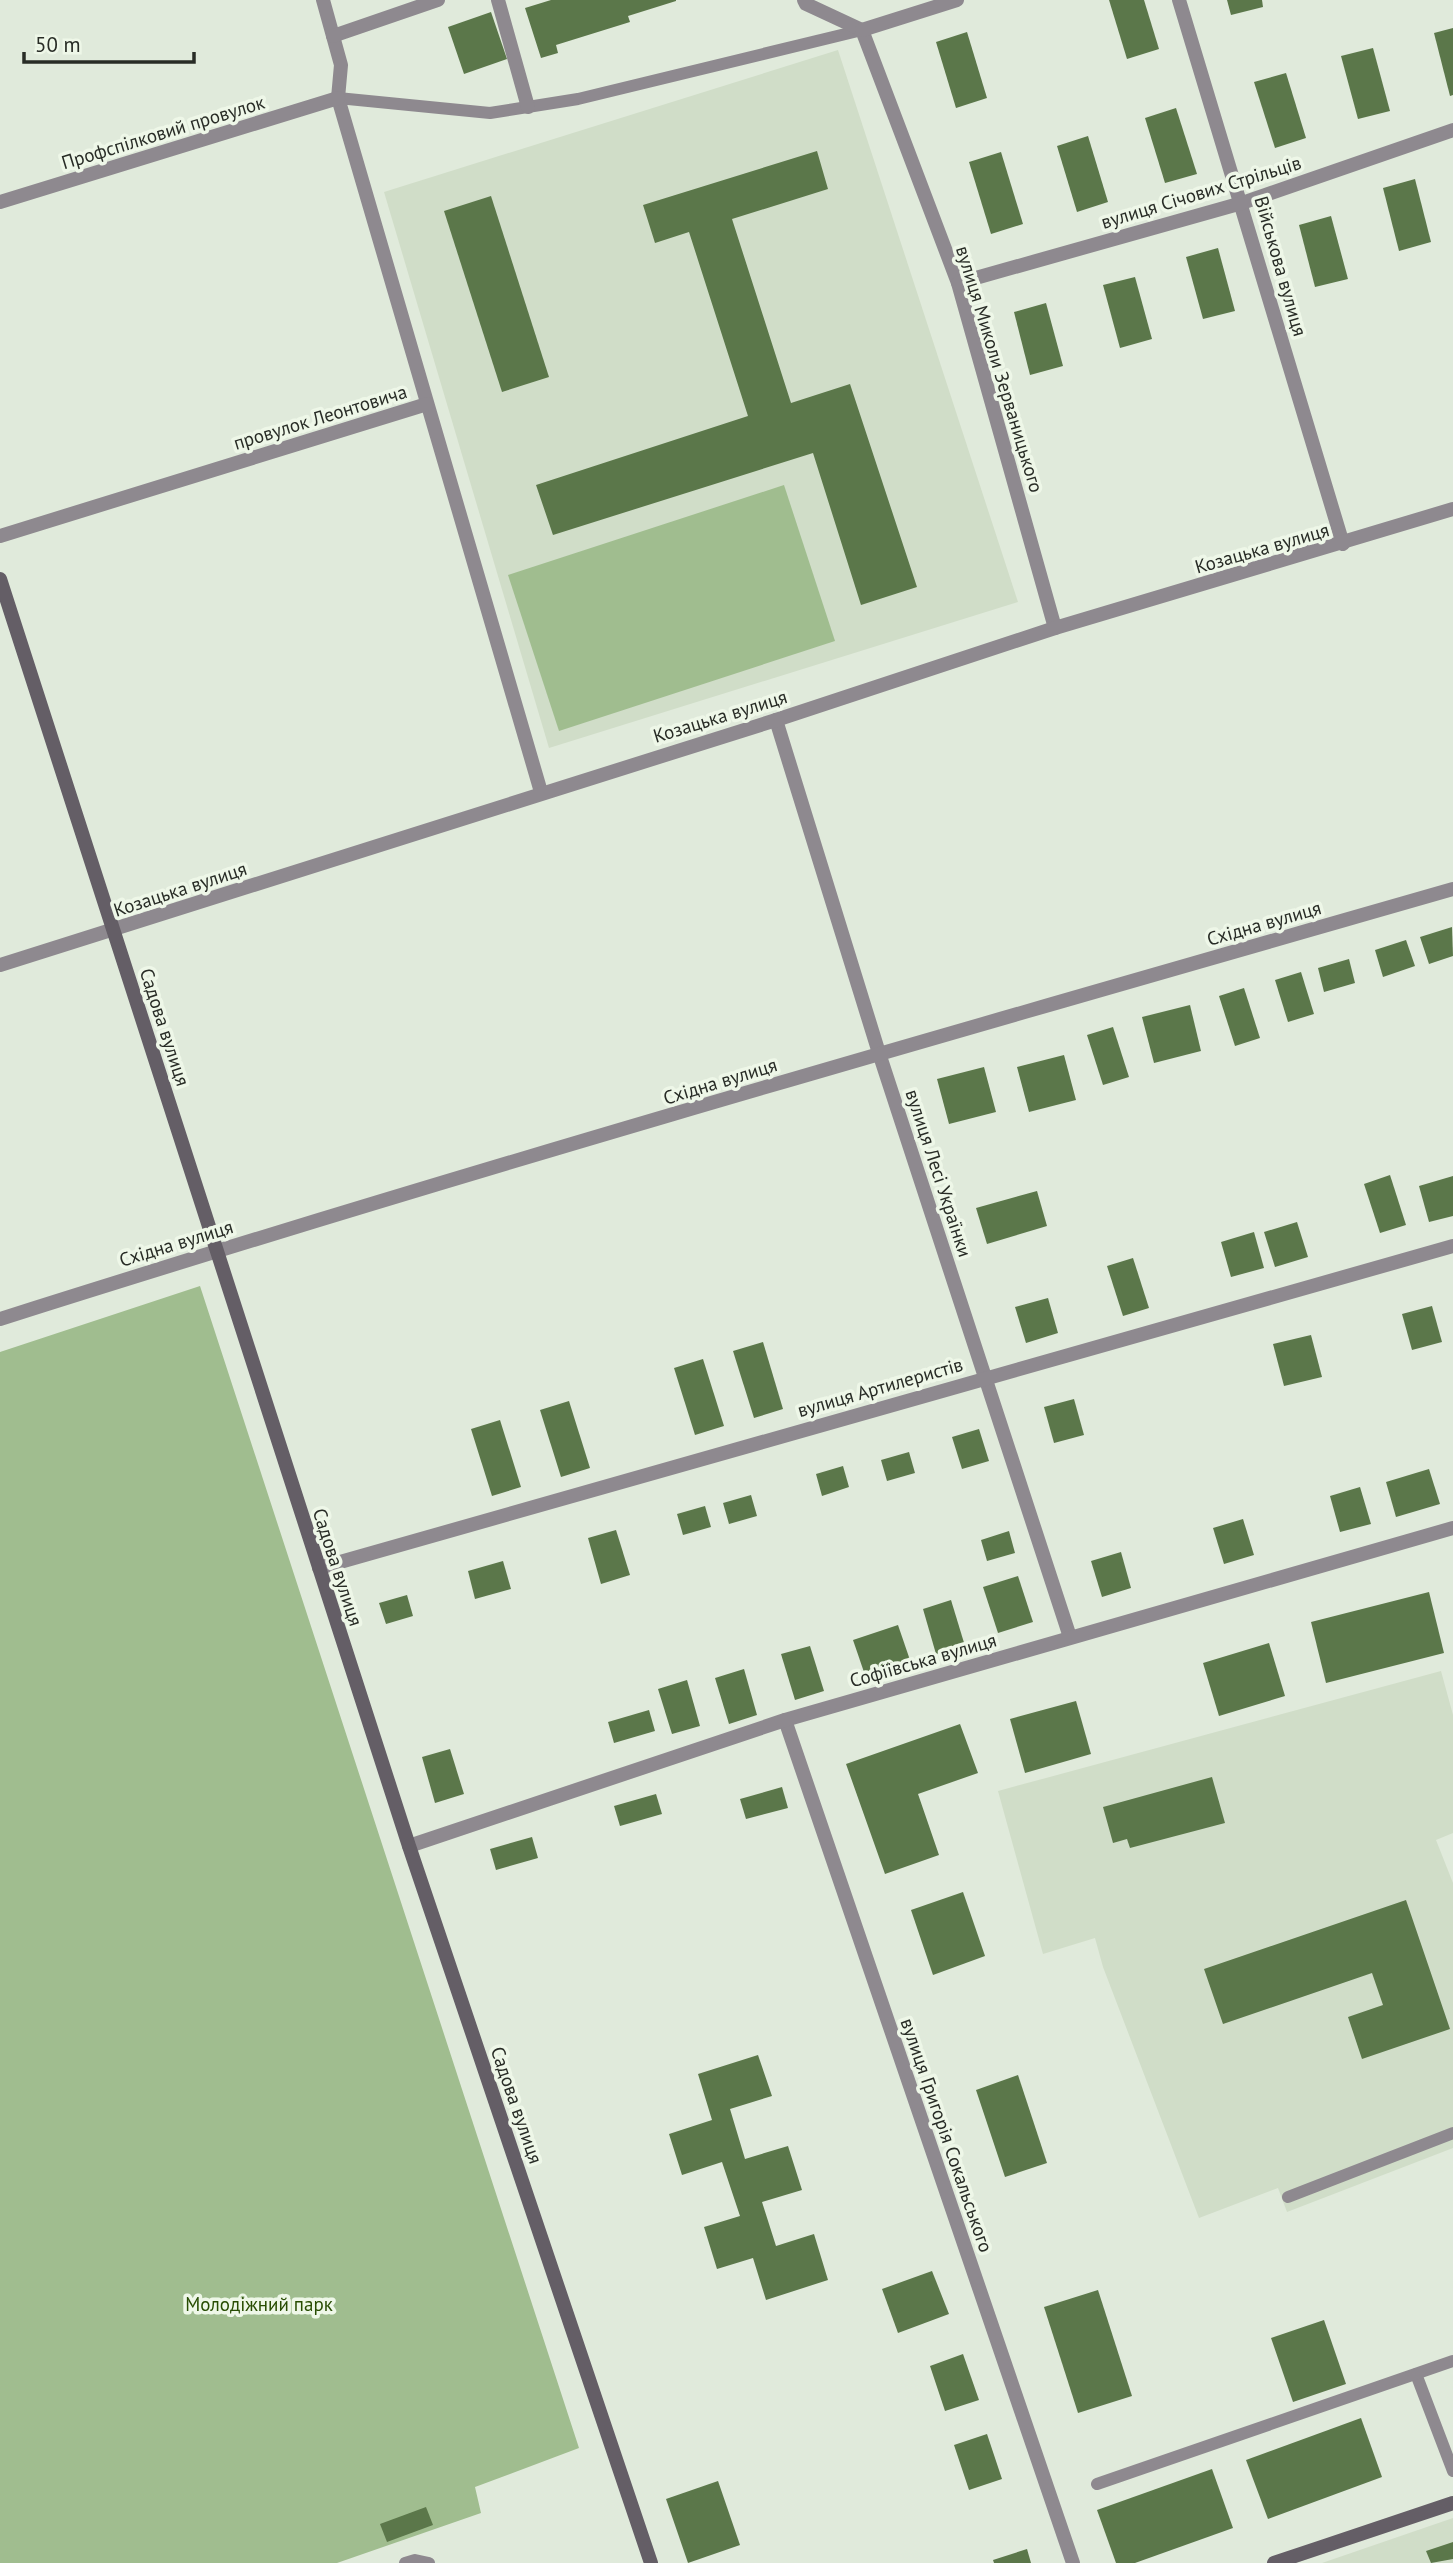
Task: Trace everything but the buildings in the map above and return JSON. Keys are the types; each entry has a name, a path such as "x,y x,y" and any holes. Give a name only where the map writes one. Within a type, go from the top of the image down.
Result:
{"street":[{"path":"323,0 341,65 338,98 426,404"},
{"path":"498,0 528,107"},
{"path":"804,0 806,4 862,30 957,0"},
{"name":"Військова вулиця","path":"1179,0 1343,544"},
{"path":"333,36 431,1"},
{"name":"вулиця Миколи Зерваницького","path":"862,30 958,283 1055,628"},
{"name":"Профспілковий провулок","path":"0,202 338,98"},
{"name":"вулиця Січових Стрільців","path":"958,283 1242,203 1453,130"},
{"name":"провулок Леонтовича","path":"0,536 426,404 541,792"},
{"name":"Козацька вулиця","path":"0,965 776,720 1055,628 1453,509"},
{"name":"Садова вулиця","path":"0,579 409,1846 651,2563"},
{"name":"вулиця Лесі Українки","path":"776,720 879,1053 1070,1637"},
{"name":"Східна вулиця","path":"0,1319 216,1250 879,1053 1453,889"},
{"name":"вулиця Артилеристів","path":"319,1569 1453,1246"},
{"name":"Софіївська вулиця","path":"409,1846 785,1720 1453,1528"},
{"name":"вулиця Григорія Сокальського","path":"785,1720 1073,2563"},
{"path":"1274,2563 1453,2503"}],"lane":[{"path":"338,98 490,113 578,99 862,30"},
{"path":"1288,2197 1453,2133"},
{"path":"1097,2484 1453,2361"},
{"path":"1416,2374 1453,2471"},
{"path":"405,2563 415,2560 429,2563"}],"shaded area":[{"path":"838,50 1018,602 549,748 384,192"},
{"path":"1441,1671 1453,1715 1453,1833 1436,1840 1453,1883 1453,2148 1287,2212 1278,2188 1199,2218 1103,1967 1095,1938 1043,1954 998,1791"},
{"path":"1453,2518 1453,2563 1322,2563"}],"green space":[{"path":"784,485 835,641 559,731 508,575"},
{"name":"Молодіжний парк","path":"200,1286 579,2448 475,2487 481,2513 337,2563 0,2563 0,1352"}]}
